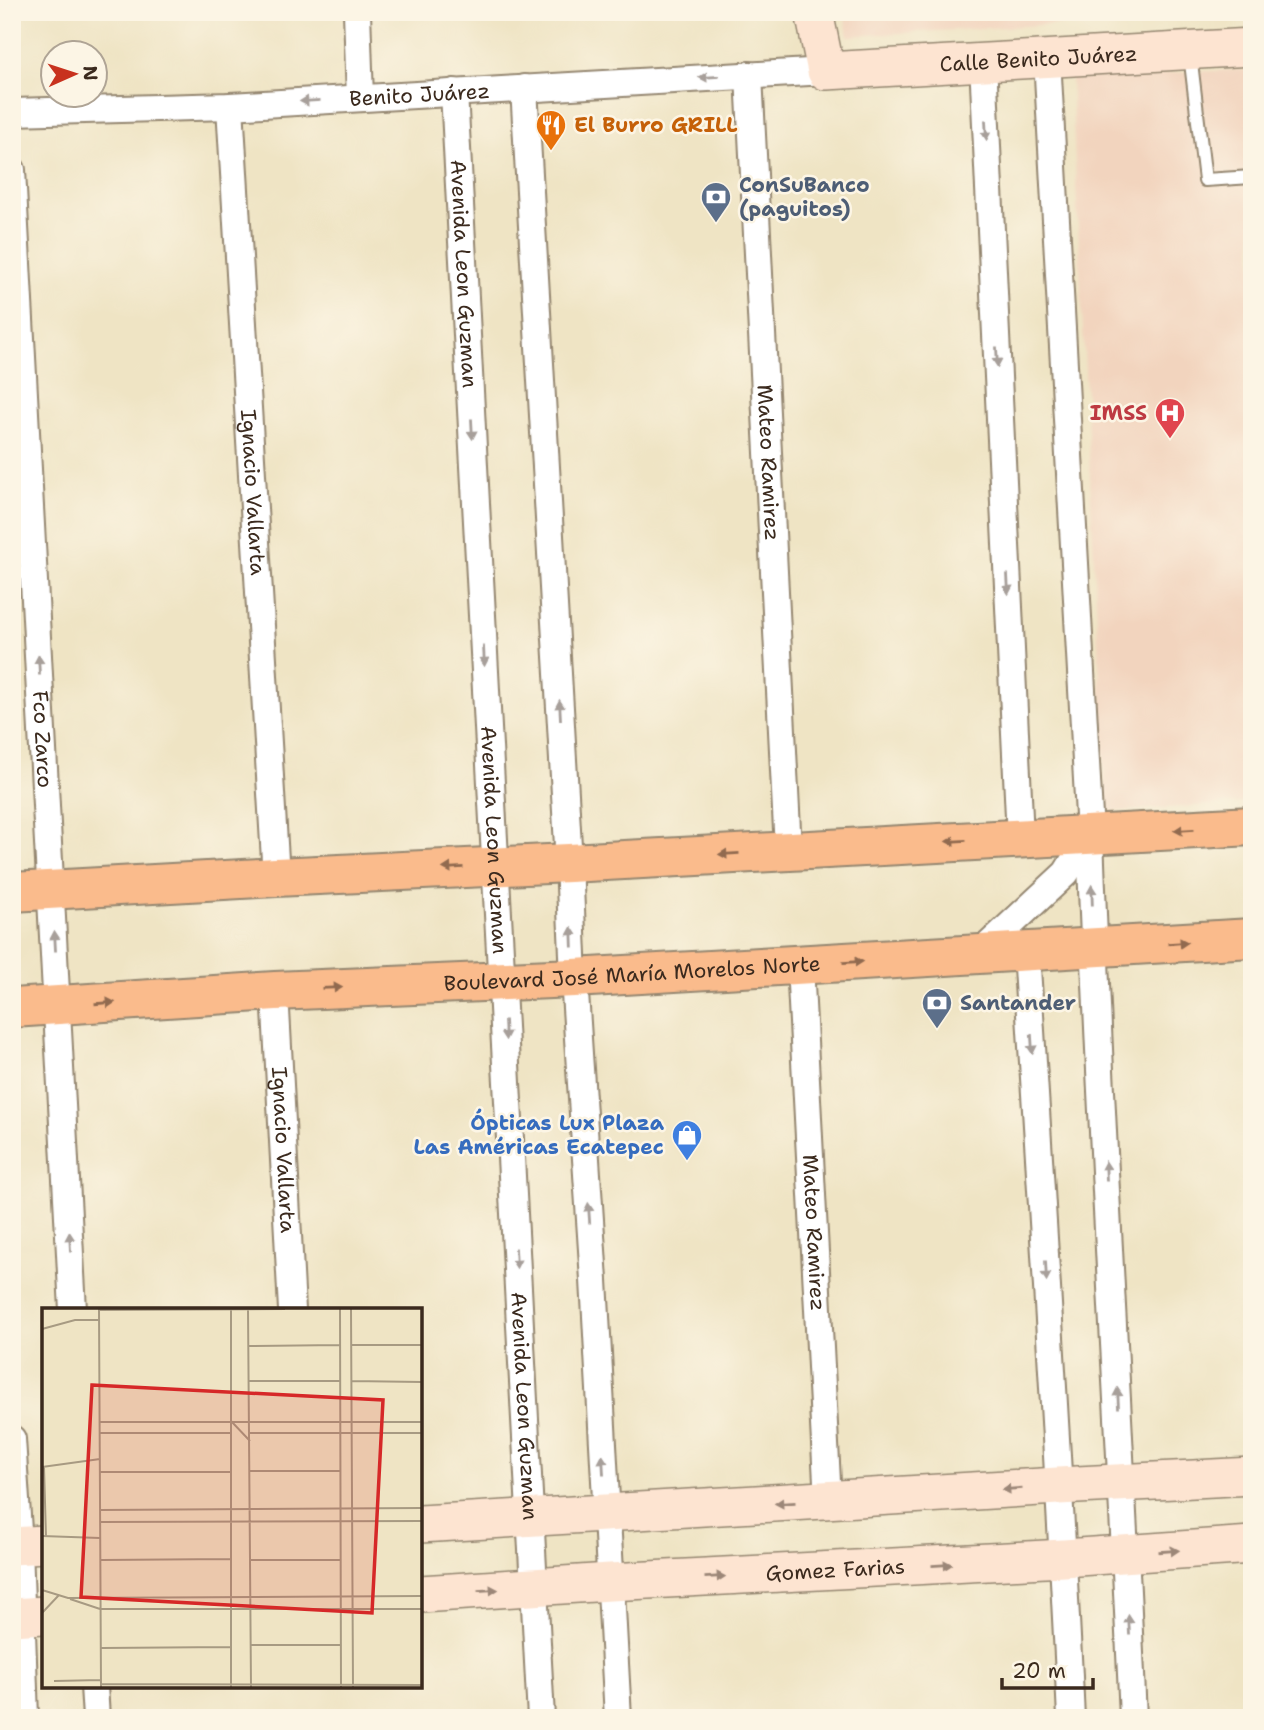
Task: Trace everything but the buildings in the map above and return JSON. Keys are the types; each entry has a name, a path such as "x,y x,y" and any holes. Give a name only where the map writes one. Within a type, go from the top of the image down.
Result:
{"main road":[{"path":"12,892 1252,826"},
{"name":"Boulevard José María Morelos Norte","path":"12,1008 275,990 502,982 1252,937"}],"street":[{"path":"357,12 360,98"},
{"path":"814,12 826,71"},
{"name":"Calle Benito Juárez","path":"826,71 1252,47"},
{"path":"1047,58 1090,834 1133,1718"},
{"path":"983,62 1020,838"},
{"name":"Benito Juárez","path":"12,112 230,106 826,71"},
{"name":"Mateo Ramirez","path":"749,75 788,850"},
{"path":"524,88 618,1718"},
{"name":"Avenida Leon Guzman","path":"454,92 541,1718"},
{"name":"Ignacio Vallarta","path":"230,106 276,877"},
{"name":"Fco Zarco","path":"12,170 74,1308"},
{"path":"979,954 1066,873 1090,834"},
{"path":"1026,951 1064,1558 1071,1718"},
{"name":"Mateo Ramirez","path":"800,965 828,1501"},
{"name":"Ignacio Vallarta","path":"275,990 292,1308"},
{"path":"12,1439 25,1545 25,1718"},
{"path":"422,1524 1252,1476"},
{"name":"Gomez Farias","path":"422,1594 1252,1545"},
{"path":"94,1688 96,1718"}],"lane":[{"path":"1189,50 1205,180 1252,177"}],"shaded area":[{"path":"844,12 1252,12 1252,13 848,36"},
{"name":"IMSS","path":"1252,69 1252,802 1106,812 1071,78"}],"place":[{"name":"El Burro GRILL","path":"551,152"},
{"name":"ConSuBanco (paguitos)","path":"716,224"},
{"name":"IMSS","path":"1170,440"},
{"name":"Santander","path":"937,1030"},
{"name":"Ópticas Lux Plaza Las Américas Ecatepec","path":"687,1162"}]}
